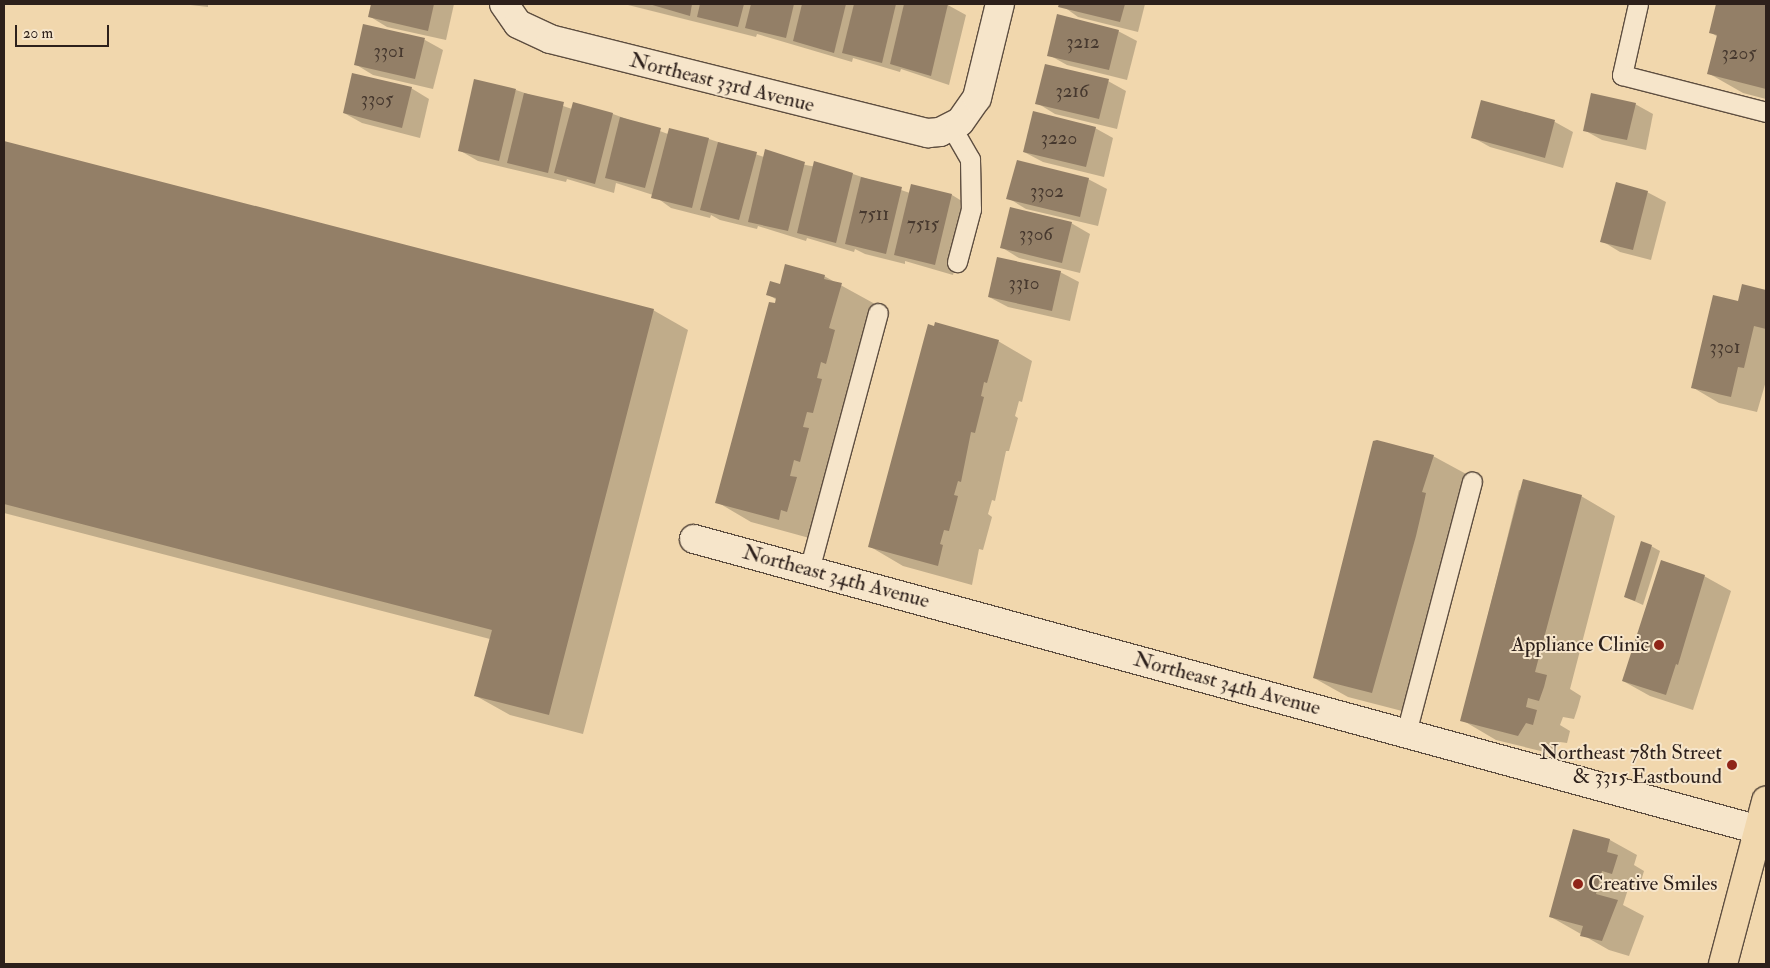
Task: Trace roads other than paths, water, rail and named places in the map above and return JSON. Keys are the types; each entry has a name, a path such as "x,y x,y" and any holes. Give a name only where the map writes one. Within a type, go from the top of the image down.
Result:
{"main road":[{"path":"1723,964 1766,801"}],"street":[{"path":"952,128 960,122 977,98 1000,4"},
{"name":"Northeast 33rd Avenue","path":"505,5 518,24 550,39 913,132 934,133 952,128"},
{"name":"Northeast 34th Avenue","path":"694,539 1759,830"}],"lane":[{"path":"1638,4 1622,75 1766,112"},
{"path":"952,128 970,159 971,209 957,262"},
{"path":"809,570 878,313"},
{"path":"1406,733 1472,480"}],"place":[{"name":"Appliance Clinic","path":"1659,645"},
{"name":"Northeast 78th Street & 3315 Eastbound","path":"1732,765"},
{"name":"Creative Smiles","path":"1578,884"}]}
